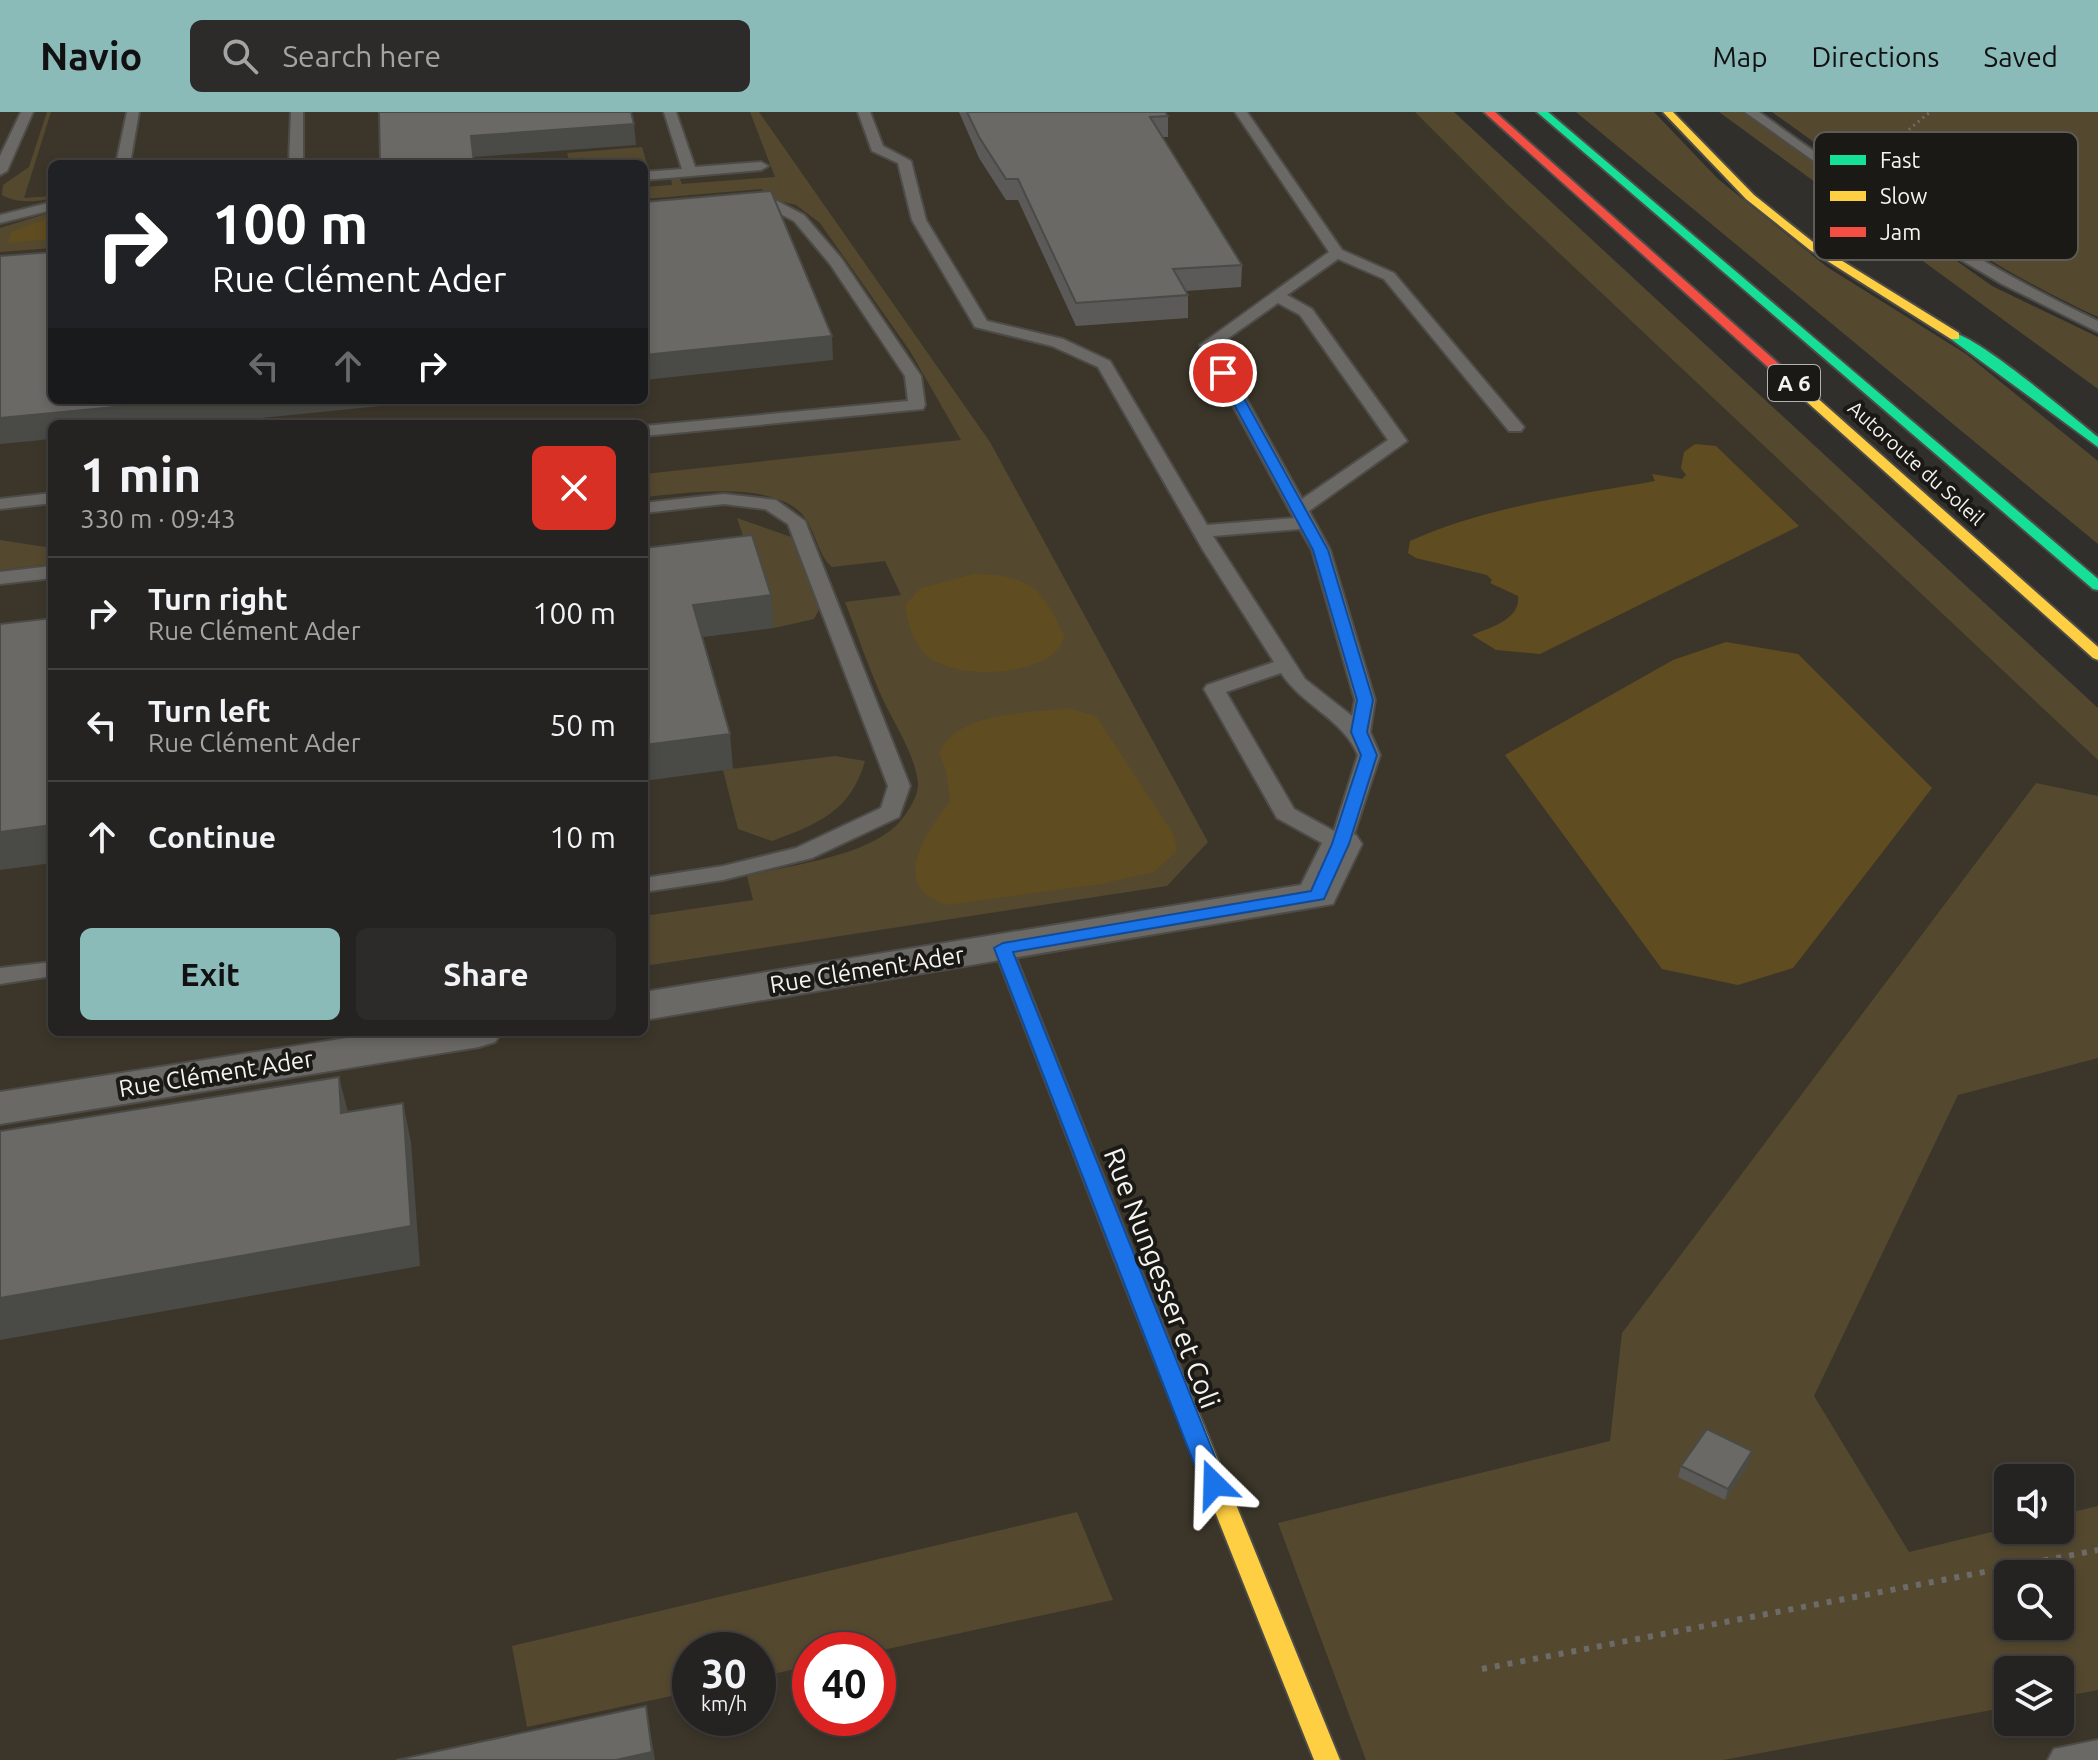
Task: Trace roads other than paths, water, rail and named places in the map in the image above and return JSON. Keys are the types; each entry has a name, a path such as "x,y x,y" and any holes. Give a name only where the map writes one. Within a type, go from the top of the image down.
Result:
{"main road":[{"name":"Autoroute du Soleil","path":"1489,112 2098,655"},
{"name":"Autoroute du Soleil","path":"1542,112 2098,586"},
{"path":"1668,112 1750,197 1814,248"},
{"path":"1684,112 1751,171"},
{"path":"1781,198 1810,221"},
{"path":"1833,260 1982,353 2098,443"},
{"path":"1863,260 2098,423"},
{"name":"Rue Nungesser et Coli","path":"1003,948 1196,1440 1327,1760"}],"street":[{"name":"Rue Clément Ader","path":"648,1005 1318,895 1341,844"},
{"name":"Rue Clément Ader","path":"14,1115 457,1036"}],"lane":[{"path":"0,171 27,112"},
{"path":"124,160 133,112"},
{"path":"296,160 297,112"},
{"path":"670,112 690,172"},
{"path":"864,112 877,148 904,161 919,220 981,324 1057,342 1104,364 1202,531 1298,683 1359,732 1369,755 1341,844 1285,813 1214,689 1286,665"},
{"path":"1241,112 1337,253 1389,276 1515,427"},
{"path":"1751,112 1814,155"},
{"path":"648,176 761,166"},
{"path":"648,431 917,405 913,376 836,261 799,218 772,204 728,204"},
{"path":"0,205 24,210"},
{"path":"0,219 24,210 48,207"},
{"path":"1337,253 1208,345 1321,550 1365,700 1359,732"},
{"path":"1970,260 1994,276 2098,327"},
{"path":"1202,531 1302,516 1398,441 1306,312 1277,296"},
{"path":"0,504 48,498"},
{"path":"648,508 724,499 770,504 796,521 899,786 891,812 804,853 723,873 648,884"},
{"path":"0,578 48,572"},
{"path":"0,976 48,970"},
{"path":"2066,1760 2098,1755"}]}
